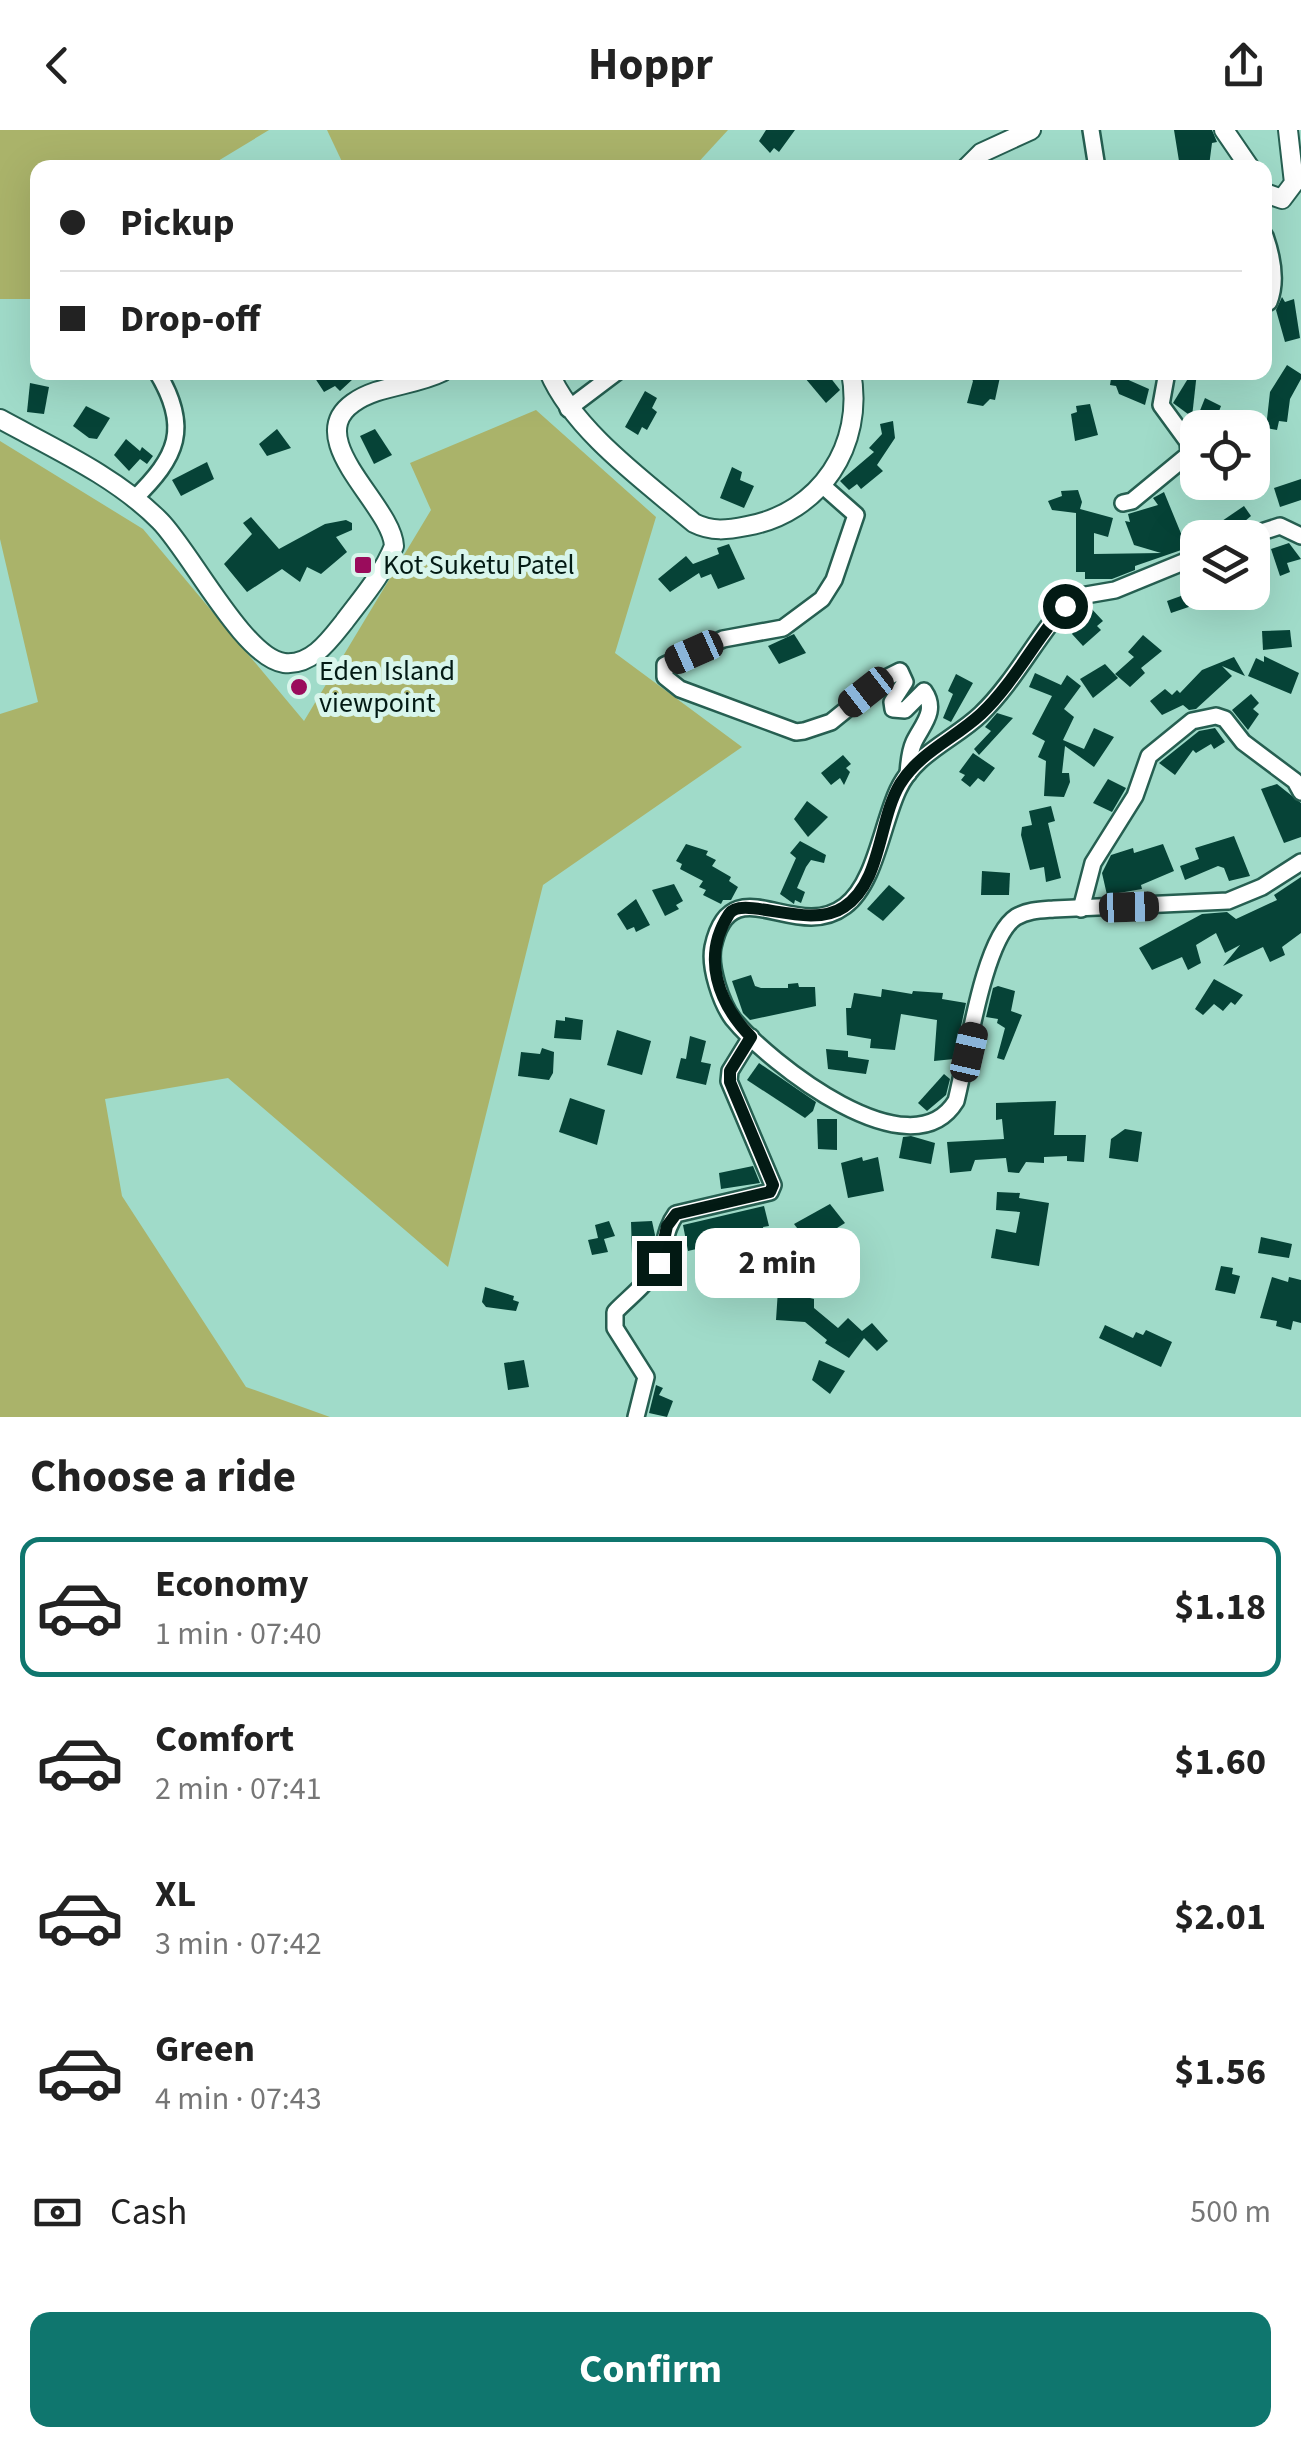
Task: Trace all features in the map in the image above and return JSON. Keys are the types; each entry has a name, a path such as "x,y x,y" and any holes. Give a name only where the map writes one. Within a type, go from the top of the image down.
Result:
{"main road":[{"path":"975,160 1031,130"},
{"path":"1224,130 1245,160"},
{"path":"1272,195 1282,199 1294,183 1288,130"},
{"path":"0,419 134,499 176,538 256,648 278,662 310,658 335,634 383,569 394,546 388,520 342,454 339,422 344,411 363,398 418,380"},
{"path":"553,380 568,408 682,512 708,529 741,528 780,518 798,508 822,485 852,433 855,410 852,380"}],"street":[{"path":"1091,130 1096,160"},
{"path":"134,499 160,473 172,454 177,434 176,412 161,380"},
{"path":"568,408 606,380"},
{"path":"1123,503 1132,501 1189,454 1188,442 1160,405 1165,380"},
{"path":"822,485 856,515 834,580 822,599 783,628 723,639 665,665 666,677 680,689 796,732 831,722 884,679 900,671 905,682 892,702 893,708 905,710 924,691 930,703 924,727 909,755 908,774"},
{"path":"1270,529 1280,526 1301,536"},
{"path":"1180,563 1115,590 1086,595 1065,606 980,716 916,763 881,828 873,865 862,888 844,908 815,918 790,917 740,905 730,910 712,948 716,980 731,1016 810,1085 858,1115 909,1126 936,1121 948,1115 956,1101 994,942 1014,918 1028,912 1228,900 1262,887 1301,862"},
{"path":"1081,909 1093,863 1135,796 1149,756 1192,721 1216,716 1225,719 1243,742 1295,782 1301,792"},
{"path":"636,1417 646,1377 616,1328 615,1312 659,1263 667,1226 676,1214 770,1192 773,1185 730,1082 730,1071 751,1037"}],"green space":[{"path":"0,130 269,130 220,160 30,160 30,299 0,299"},
{"path":"327,130 728,130 700,160 341,160"},
{"path":"536,410 656,517 615,653 742,747 543,885 448,1267 228,1078 105,1099 122,1196 246,1387 330,1417 0,1417 0,714 38,702 0,539 0,441 143,529 304,721 431,510 410,463"}],"building":[{"path":"766,130 795,130 779,152 774,148 770,153 759,141"},
{"path":"1174,130 1212,130 1217,142 1212,143 1210,160 1179,160"},
{"path":"1282,297 1285,302 1294,299 1300,338 1285,342 1276,310"},
{"path":"1287,365 1301,374 1290,399 1287,422 1279,421 1277,430 1270,429 1270,392"},
{"path":"316,380 352,380 340,391 335,386 324,392"},
{"path":"807,380 832,380 840,390 826,403"},
{"path":"999,380 995,400 990,399 983,406 967,403 973,381"},
{"path":"1111,380 1129,380 1149,389 1145,405 1119,394 1116,386 1110,385"},
{"path":"1187,380 1196,380 1193,410 1182,410 1173,403"},
{"path":"30,383 49,387 44,414 27,412"},
{"path":"645,391 657,398 652,408 657,412 647,430 642,427 638,435 625,427"},
{"path":"1205,398 1221,406 1220,410 1200,410"},
{"path":"1090,404 1098,435 1075,441 1071,414 1077,412 1076,406"},
{"path":"86,406 110,418 97,439 73,426"},
{"path":"893,421 895,438 877,465 883,471 861,489 857,484 849,490 840,481 874,452 869,448 882,434 880,424"},
{"path":"277,429 291,448 267,456 259,444"},
{"path":"375,429 392,455 374,464 360,436"},
{"path":"126,439 153,456 147,464 140,459 129,471 114,455"},
{"path":"207,462 214,479 181,496 172,480"},
{"path":"732,467 742,472 740,480 754,486 744,508 720,498"},
{"path":"1301,479 1301,500 1280,507 1274,488"},
{"path":"1078,490 1080,509 1113,518 1108,537 1094,533 1094,554 1161,553 1134,545 1125,521 1130,522 1128,514 1158,505 1153,498 1164,492 1180,531 1180,550 1135,566 1135,570 1112,579 1085,579 1085,572 1076,572 1076,513 1052,510 1048,501 1062,496 1061,491"},
{"path":"1244,506 1251,516 1246,520 1223,520"},
{"path":"251,517 279,549 325,524 346,520 352,523 352,530 336,537 347,552 321,574 307,567 300,582 282,569 247,592 224,564 252,534 243,523"},
{"path":"1289,543 1301,559 1287,563 1290,572 1280,576 1271,549"},
{"path":"729,544 745,579 718,589 711,574 701,578 699,573 670,592 658,579 686,556 693,564 719,554 717,548"},
{"path":"1180,596 1180,610 1171,613 1167,601"},
{"path":"1089,606 1103,621 1097,626 1101,630 1083,646 1068,622"},
{"path":"1290,630 1292,647 1263,650 1262,631"},
{"path":"794,634 806,653 779,664 768,646"},
{"path":"1143,635 1162,651 1141,668 1145,673 1130,687 1115,674 1134,657 1128,652"},
{"path":"1264,656 1299,673 1291,694 1248,676 1256,658 1264,662"},
{"path":"1234,657 1245,676 1222,666 1232,676 1196,709 1189,710 1183,705 1162,715 1150,701 1165,689 1172,695 1177,690 1180,693 1202,670"},
{"path":"1105,664 1118,678 1093,698 1080,679"},
{"path":"1035,673 1061,685 1067,675 1081,686 1064,709 1074,717 1063,740 1084,749 1094,728 1114,737 1094,767 1065,746 1062,773 1069,773 1070,782 1064,797 1044,796 1046,761 1038,757 1045,741 1032,734 1052,696 1029,687"},
{"path":"956,674 973,683 951,722 943,718"},
{"path":"1251,694 1259,703 1253,709 1259,714 1248,730 1232,710"},
{"path":"997,713 1013,718 979,755 974,749 991,731 985,727"},
{"path":"1215,728 1225,742 1214,749 1211,744 1196,753 1193,750 1175,775 1159,763 1199,731"},
{"path":"973,753 995,768 984,782 978,778 970,787 961,780 965,775 959,772"},
{"path":"843,755 851,764 846,768 850,772 844,785 840,778 831,785 821,773"},
{"path":"1108,779 1126,788 1112,812 1093,803"},
{"path":"1277,784 1301,803 1301,837 1284,843 1261,789"},
{"path":"807,801 828,817 808,837 794,819"},
{"path":"1051,806 1055,821 1048,823 1061,878 1046,882 1044,867 1030,870 1021,835 1022,827 1032,825 1029,811"},
{"path":"1234,836 1250,876 1229,881 1224,868 1218,866 1185,880 1180,866 1199,859 1195,848"},
{"path":"800,841 826,855 824,863 811,860 806,867 797,888 805,892 801,903 795,900 794,904 780,894 796,858 790,853"},
{"path":"686,844 708,851 706,855 716,860 712,866 731,877 729,881 738,887 731,900 721,904 703,895 706,890 699,887 703,881 680,869 682,864 676,861"},
{"path":"1163,844 1174,871 1141,885 1142,889 1107,895 1102,873 1111,855"},
{"path":"982,871 1010,873 1009,895 981,895"},
{"path":"1301,877 1301,933 1282,947 1285,955 1270,962 1263,947 1223,966 1240,945 1225,953 1216,933 1196,945 1201,963 1188,970 1182,957 1152,970 1139,948 1202,914 1227,912 1236,919 1277,900 1274,895"},
{"path":"674,884 683,901 676,905 679,909 665,916 652,890"},
{"path":"889,885 905,898 883,921 867,909"},
{"path":"636,899 650,925 636,932 634,927 627,930 617,914"},
{"path":"751,975 755,986 761,988 788,988 788,984 798,983 799,987 815,987 816,1006 750,1020 743,1013 732,981"},
{"path":"1214,979 1243,995 1223,1011 1214,1004 1203,1015 1195,1009"},
{"path":"993,988 1015,991 1011,1011 1022,1015 1004,1060 997,1058 1005,1028 997,1023 998,1019 986,1017"},
{"path":"882,989 912,994 943,993 942,999 966,1003 954,1059 934,1061 937,1020 901,1014 895,1050 870,1048 871,1039 847,1035 846,1008 851,1008 854,993 881,997"},
{"path":"565,1017 583,1020 581,1040 554,1038 556,1020 565,1021"},
{"path":"617,1030 651,1041 642,1075 607,1065"},
{"path":"690,1036 706,1041 701,1062 711,1064 706,1085 676,1078 681,1058 686,1059"},
{"path":"542,1048 554,1052 549,1080 518,1076 521,1052 540,1054"},
{"path":"826,1049 848,1051 848,1057 869,1060 866,1074 828,1069"},
{"path":"759,1063 816,1102 813,1111 805,1118 747,1080"},
{"path":"944,1074 950,1079 946,1095 927,1111 918,1103"},
{"path":"570,1098 605,1110 597,1145 559,1132"},
{"path":"1056,1101 1054,1135 1086,1135 1084,1162 1067,1161 1067,1156 1044,1157 1044,1163 1026,1162 1019,1173 1008,1172 1006,1158 975,1160 971,1171 950,1173 947,1142 1004,1139 1002,1119 996,1120 996,1103"},
{"path":"817,1119 837,1119 837,1150 818,1149"},
{"path":"1125,1129 1142,1132 1138,1162 1109,1158 1111,1139"},
{"path":"903,1137 935,1143 931,1164 899,1158"},
{"path":"862,1157 863,1161 878,1157 884,1191 848,1198 841,1163"},
{"path":"753,1166 760,1183 721,1189 719,1173"},
{"path":"997,1192 1020,1193 1019,1198 1049,1203 1039,1266 991,1258 996,1229 1016,1233 1020,1212 996,1210"},
{"path":"830,1204 845,1223 810,1245 794,1224"},
{"path":"764,1206 769,1226 763,1227 764,1233 688,1251 683,1225"},
{"path":"609,1221 615,1236 604,1239 608,1252 592,1255 588,1240 598,1238 595,1225"},
{"path":"652,1221 655,1235 650,1253 632,1254 631,1222"},
{"path":"1261,1237 1292,1244 1289,1258 1258,1253"},
{"path":"1221,1266 1233,1268 1232,1274 1240,1276 1235,1294 1215,1290"},
{"path":"1272,1277 1288,1282 1289,1277 1301,1280 1301,1323 1293,1321 1291,1330 1276,1326 1277,1321 1260,1318"},
{"path":"485,1287 514,1296 513,1300 519,1302 516,1311 486,1307 482,1302"},
{"path":"778,1290 814,1299 814,1308 838,1328 848,1318 862,1331 872,1323 888,1341 877,1351 864,1338 849,1358 825,1343 827,1340 805,1322 776,1320"},
{"path":"1105,1325 1133,1338 1136,1332 1143,1335 1146,1330 1172,1342 1161,1367 1099,1338"},
{"path":"524,1360 529,1387 508,1390 504,1363"},
{"path":"819,1360 845,1371 830,1394 812,1380"},
{"path":"656,1385 663,1388 659,1395 673,1401 667,1417 649,1413"}],"place":[{"name":"Kot Suketu Patel","path":"363,565"},
{"name":"Eden Island viewpoint","path":"299,687"}],"route":[{"path":"659,1263 667,1226 676,1214 770,1192 773,1185 730,1082 730,1071 751,1037 731,1016 716,980 712,948 730,910 740,905 790,917 815,918 844,908 862,888 873,865 881,828 900,784 916,763 980,716 1065,606"}]}
